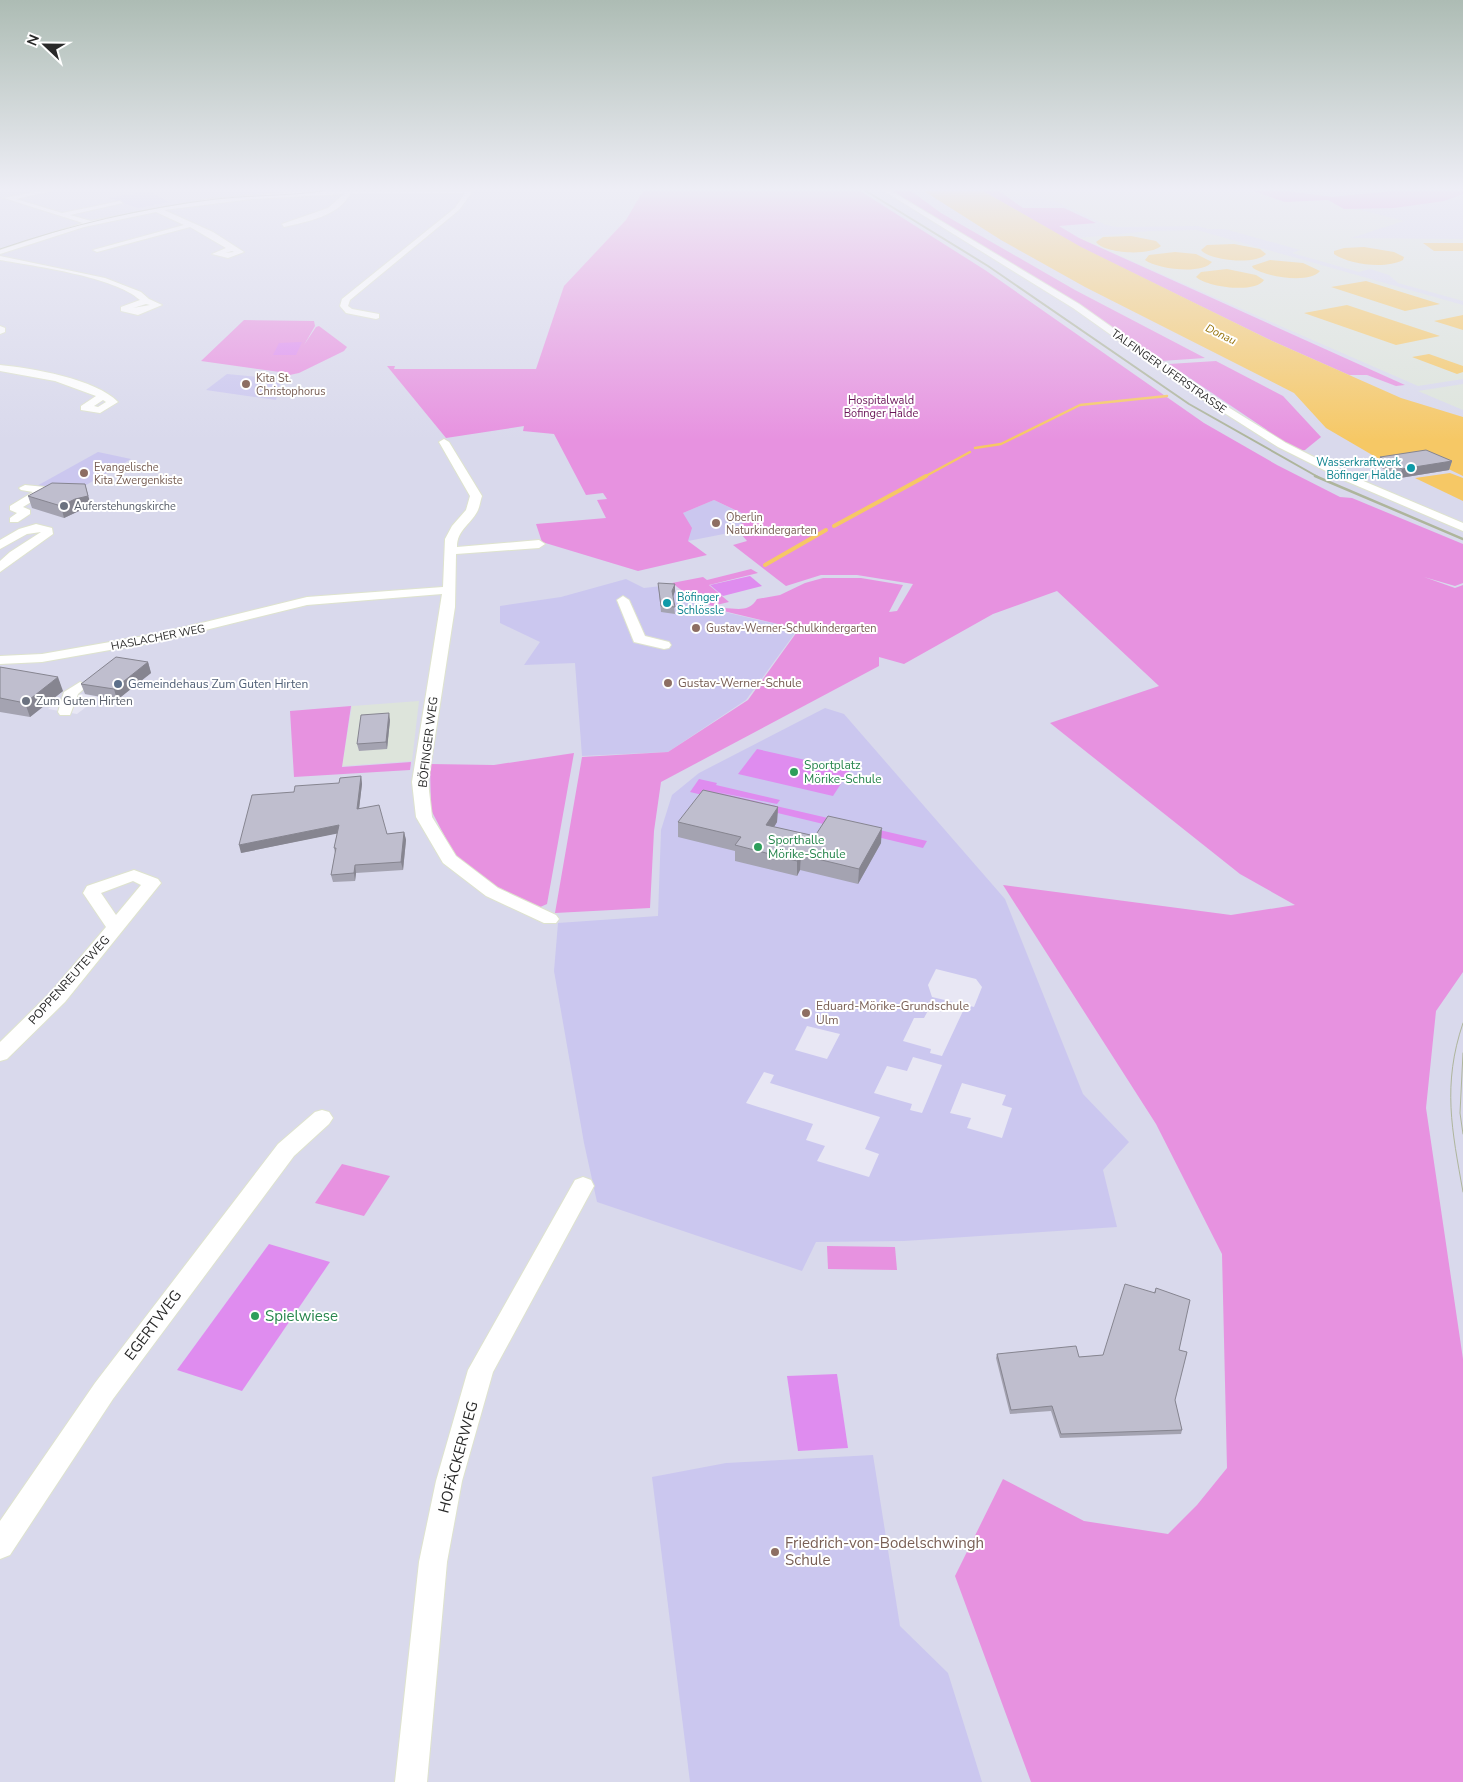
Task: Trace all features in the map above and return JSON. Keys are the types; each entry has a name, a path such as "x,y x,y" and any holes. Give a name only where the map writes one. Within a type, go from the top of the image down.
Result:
{"street":[{"path":"80,274 113,284 142,296 146,301"},
{"path":"376,316 349,311 344,306 346,299 377,274"},
{"name":"TALFINGER UFERSTRASSE","path":"1023,274 1076,306 1199,392 1282,444 1350,479 1463,528"},
{"path":"0,368 58,380 103,396"},
{"name":"BÖFINGER WEG","path":"444,442 472,485 476,496 472,511 452,536 448,607 420,782 424,817 448,859 492,892 550,919"},
{"path":"14,520 26,512 9,507 45,490 26,488"},
{"path":"29,499 44,502"},
{"path":"0,545 26,530 39,528 48,530 47,534 6,556 0,568"},
{"path":"450,551 538,544"},
{"name":"HASLACHER WEG","path":"0,660 35,659 161,637 314,600 448,590"},
{"path":"623,600 639,639 664,645"},
{"path":"65,712 71,692 80,686"},
{"name":"POPPENREUTEWEG","path":"0,1054 58,996 116,928"},
{"name":"EGERTWEG","path":"0,1545 114,1377 286,1150 322,1118"},
{"name":"HOFÄCKERWEG","path":"412,1782 433,1562 449,1481 482,1370 583,1186"}],"shaded area":[{"path":"1162,274 1354,274 1463,305 1463,379 1418,386"},
{"path":"1386,274 1463,274 1463,301 1398,283"},
{"path":"302,342 296,355 273,355 279,343"},
{"name":"Kita St. Christophorus","path":"227,374 281,379 276,400 206,390"},
{"path":"1463,384 1463,410 1418,391"},
{"name":"Evangelische Kita Zwergenkiste","path":"98,452 131,459 74,492 35,487"},
{"name":"Oberlin Naturkindergarten","path":"714,500 751,518 736,528 739,531 688,541 683,513"},
{"path":"750,576 762,586 723,596 710,585"},
{"name":"Gustav-Werner-Schule","path":"626,579 644,588 670,585 681,596 703,607 798,629 746,700 668,752 582,756 575,663 524,665 540,642 500,623 500,606 561,597"},
{"path":"70,692 99,697 77,714 48,709"},
{"path":"419,701 412,761 342,766 352,706"},
{"name":"Eduard-Mörike-Grundschule Ulm","path":"825,708 844,714 1005,899 1083,1094 1129,1142 1103,1170 1117,1227 904,1241 816,1242 802,1271 597,1202 584,1143 554,971 558,923 658,916 661,830 672,795 699,773"},
{"name":"Sportplatz Mörike-Schule","path":"757,749 850,770 833,796 738,774"},
{"path":"699,779 717,783 716,785 780,800 777,804 712,791 927,841 923,848 690,792"},
{"path":"936,969 976,979 982,987 974,1007 932,997 928,985"},
{"path":"935,1003 963,1011 942,1056 930,1053 931,1049 903,1041 914,1018 924,1018 931,1005"},
{"path":"807,1026 840,1034 827,1059 795,1050"},
{"path":"913,1057 942,1065 922,1113 910,1110 912,1104 874,1093 887,1066 907,1071"},
{"path":"764,1072 774,1075 770,1083 880,1117 865,1149 879,1154 869,1177 817,1161 825,1146 806,1140 813,1124 746,1103"},
{"path":"962,1083 1006,1095 1002,1105 1012,1108 1002,1138 967,1128 971,1118 950,1113"},
{"name":"Spielwiese","path":"269,1244 330,1262 242,1391 177,1370"},
{"path":"837,1374 848,1448 798,1451 787,1376"},
{"name":"Friedrich-von-Bodelschwingh Schule","path":"873,1455 900,1626 948,1673 982,1782 690,1782 652,1477 726,1463"}],"green space":[{"name":"Hospitalwald Böfinger Halde","path":"575,274 991,274 1204,423 1277,465 1340,497 1352,498 1463,544 1463,583 1455,586 1424,577 1455,588 1463,585 1463,972 1436,1011 1426,1108 1463,1359 1463,1782 1031,1782 955,1576 1003,1479 1084,1521 1168,1534 1197,1505 1227,1468 1222,1254 1156,1124 1003,885 1231,915 1295,905 1240,874 1050,723 1159,686 1057,591 993,614 904,664 879,657 879,666 661,782 654,831 650,908 555,913 582,757 668,752 748,700 799,629 715,609 743,609 753,604 757,599 780,595 805,583 823,578 861,578 903,585 889,612 897,611 913,584 857,575 821,575 786,586 733,545 747,541 736,528 750,517 714,500 683,513 692,528 688,541 707,555 638,571 542,542 536,524 606,518 597,500 607,499 603,493 586,495 554,434 523,431 524,426 446,438 387,366 395,366 394,369 536,369 564,286"},
{"path":"1029,274 1047,274 1205,358 1161,361 1077,303"},
{"path":"1136,274 1159,274 1405,385 1396,386 1367,375 1349,375 1268,339"},
{"path":"244,320 314,321 315,326 304,345 316,327 319,326 347,347 344,351 299,373 285,376 287,373 201,361"},
{"path":"1216,361 1283,396 1321,437 1305,450 1300,451 1262,431 1267,430 1169,364"},
{"path":"751,569 758,573 709,585 729,602 712,606 692,598 672,583 703,577 707,580"},
{"path":"351,706 342,767 411,762 410,770 294,777 290,711"},
{"path":"574,753 547,904 538,908 490,884 454,854 431,810 430,764 494,765"},
{"path":"342,1164 390,1176 364,1216 315,1203"},
{"path":"827,1246 895,1247 897,1270 828,1269"}],"water":[{"name":"Donau","path":"1062,274 1136,274 1268,339 1401,398 1463,417 1463,476 1413,452 1411,452 1420,457 1386,463 1326,428 1294,393"},
{"path":"1199,274 1252,274 1264,280 1251,287 1241,288 1210,284 1196,277"},
{"path":"1269,274 1316,274 1298,278"},
{"path":"1366,281 1440,304 1405,311 1331,287"},
{"path":"1347,305 1440,336 1396,345 1304,313"},
{"path":"1463,315 1463,330 1434,321"},
{"path":"1429,354 1463,366 1463,372 1457,374 1412,357"},
{"path":"1450,473 1463,478 1463,501 1415,478"}],"building":[{"path":"1426,450 1452,461 1402,469 1380,457"},
{"path":"52,483 85,484 88,496 75,499 61,506 28,496"},
{"path":"658,583 675,584 672,591 675,607 661,606"},
{"path":"116,657 148,662 114,689 81,684"},
{"path":"0,667 58,677 25,703 0,698"},
{"path":"389,713 386,742 357,744 361,715"},
{"path":"361,776 357,809 379,805 387,834 404,832 401,862 355,865 354,873 331,875 339,825 239,845 252,795 294,792 295,786 339,783 340,778"},
{"path":"703,790 778,807 766,825 815,836 828,816 882,828 859,869 801,855 797,861 735,845 741,837 678,822"},
{"path":"1125,1284 1155,1293 1156,1288 1190,1300 1179,1350 1187,1352 1175,1400 1182,1430 1061,1434 1052,1406 1011,1410 997,1354 1076,1346 1079,1357 1103,1355"}],"waterway":[{"path":"975,448 1001,444 1080,405 1167,396"},
{"path":"924,477 970,452"},
{"path":"834,526 926,476"},
{"path":"765,565 826,530"}],"tram line":[{"path":"1463,1023 1453,1067 1451,1087 1455,1148 1463,1192"},
{"path":"1463,1053 1460,1113 1463,1134"}],"railway":[{"path":"1000,274 1189,404 1318,477"},
{"path":"1315,476 1463,539"}],"place":[{"name":"Kita St. Christophorus","path":"246,384"},
{"name":"Wasserkraftwerk Böfinger Halde","path":"1411,468"},
{"name":"Evangelische Kita Zwergenkiste","path":"84,473"},
{"name":"Auferstehungskirche","path":"64,506"},
{"name":"Oberlin Naturkindergarten","path":"716,523"},
{"name":"Böfinger Schlössle","path":"667,603"},
{"name":"Gustav-Werner-Schulkindergarten","path":"696,628"},
{"name":"Gustav-Werner-Schule","path":"668,683"},
{"name":"Gemeindehaus Zum Guten Hirten","path":"118,684"},
{"name":"Zum Guten Hirten","path":"26,701"},
{"name":"Sportplatz Mörike-Schule","path":"794,772"},
{"name":"Sporthalle Mörike-Schule","path":"758,847"},
{"name":"Eduard-Mörike-Grundschule Ulm","path":"806,1013"},
{"name":"Spielwiese","path":"255,1316"},
{"name":"Friedrich-von-Bodelschwingh Schule","path":"775,1552"}]}
